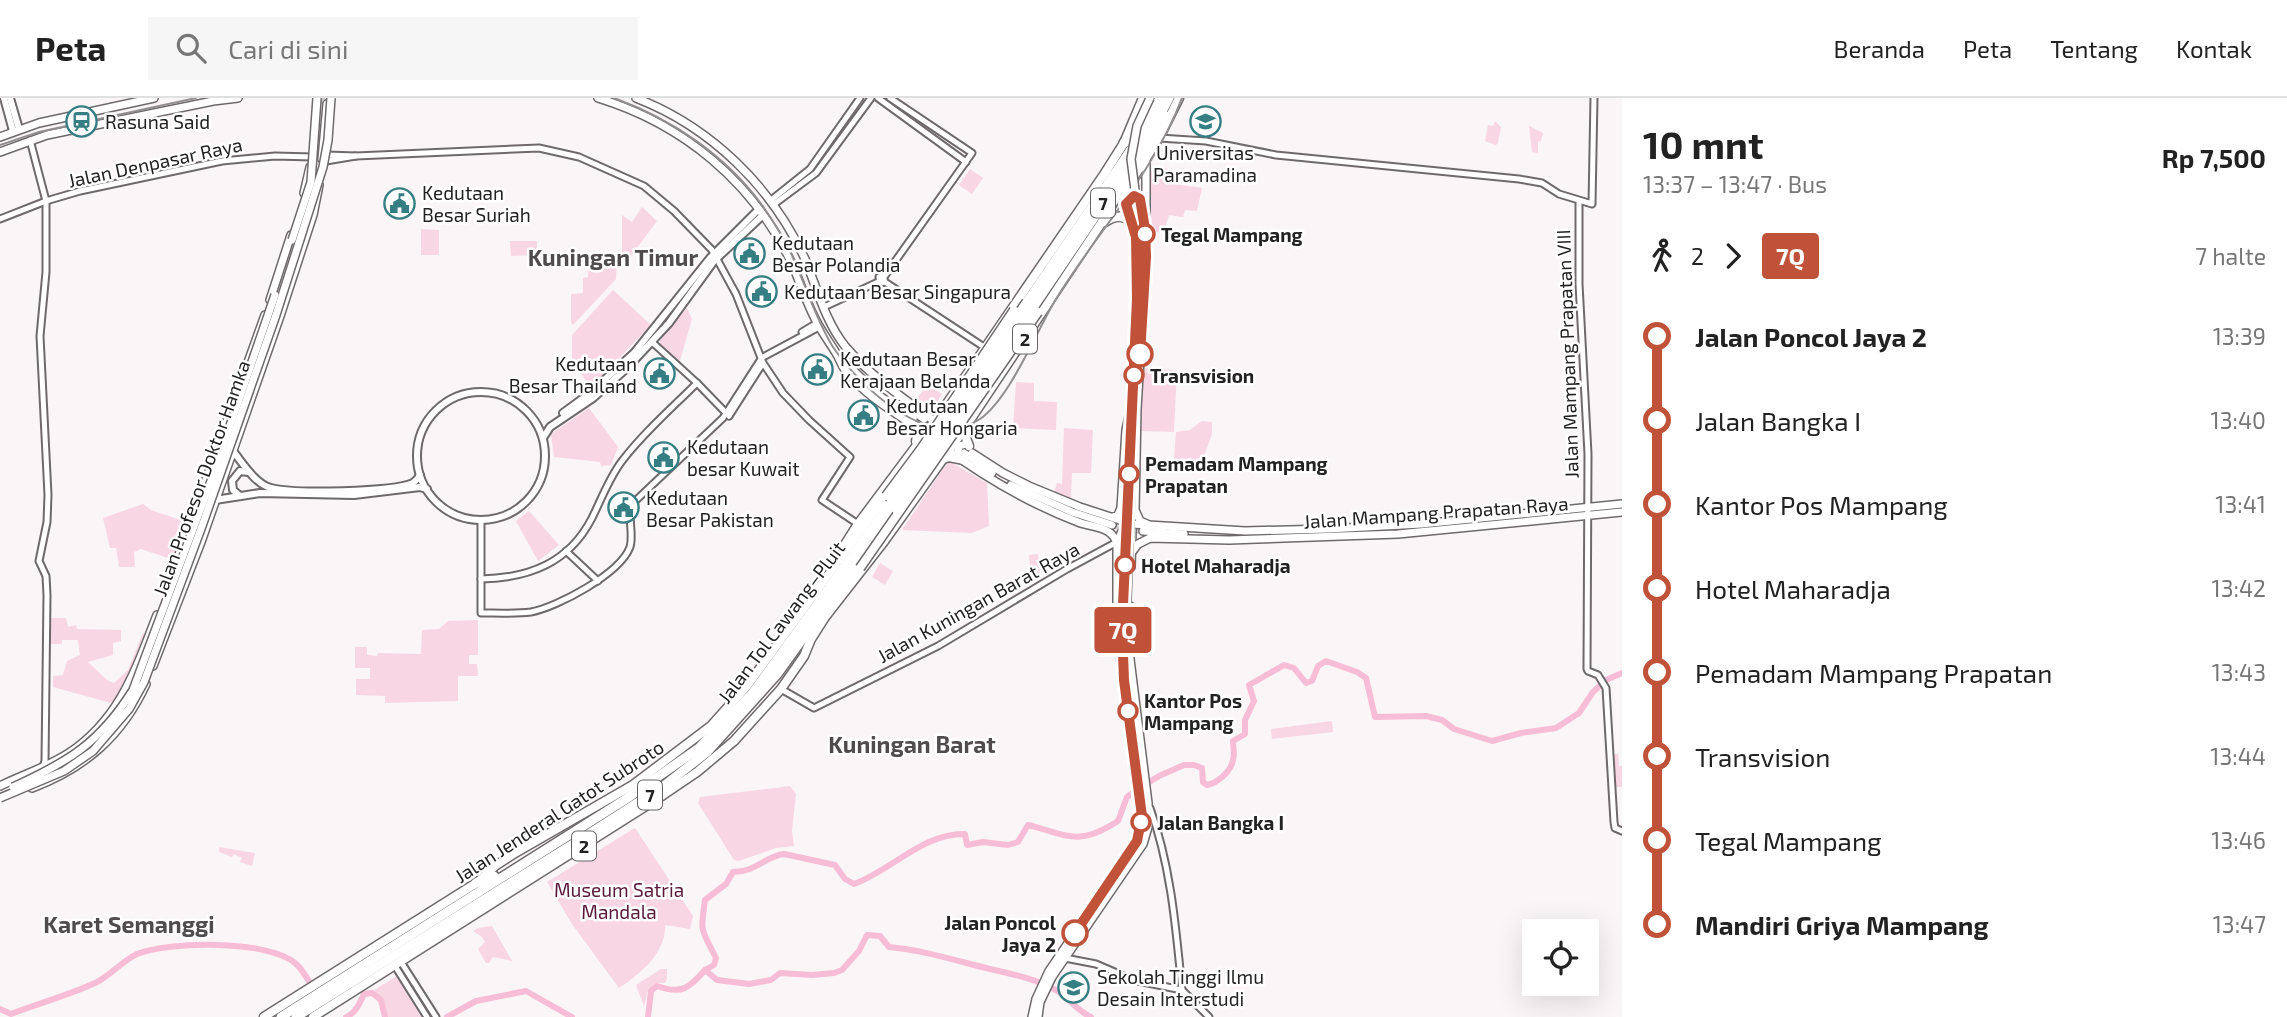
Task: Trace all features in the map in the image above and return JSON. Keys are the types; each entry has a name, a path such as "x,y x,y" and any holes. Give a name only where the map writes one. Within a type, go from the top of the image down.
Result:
{"highway":[{"name":"Jalan Jenderal Gatot Subroto","path":"825,580 858,523 889,499 897,472 915,448 918,434 924,424 971,366 1124,143 1143,98"},
{"path":"1124,143 1140,127 1155,98"},
{"name":"Jalan Tol Cawang–Pluit","path":"1033,307 1141,135 1155,98"},
{"path":"1101,223 1156,136 1167,115 1170,98"},
{"name":"Jalan Tol Cawang–Pluit","path":"296,1017 313,1009 600,816 699,748 723,726 771,670 889,499 1033,307 1147,140 1170,98"},
{"name":"2","path":"842,594 920,491 994,385 1038,320 1053,292 1146,160 1179,98"},
{"path":"1101,223 1118,216 1127,218 1134,225 1137,268"},
{"name":"Jalan Jenderal Gatot Subroto","path":"264,1017 476,883 515,853 642,779 711,726 747,686 889,499 1014,310 1023,292"},
{"name":"2","path":"328,997 398,964 697,772 734,741 781,689 804,656 811,639 1033,307 1053,292"},
{"path":"971,366 975,381 981,385 994,385"},
{"path":"943,459 966,451 966,425"},
{"path":"897,472 919,463 939,444"},
{"path":"897,472 905,470 916,473 920,481 920,491"},
{"path":"889,499 899,484 905,487 909,494 909,506"},
{"name":"Jalan Tol Cawang–Pluit","path":"328,997 665,785 706,752 776,674 889,499"},
{"path":"706,752 743,722 811,639"},
{"path":"476,883 488,880 590,818 600,816"},
{"name":"Jalan Tol Cawang–Pluit","path":"281,1017 313,1009"}],"main road":[{"path":"4,98 13,118"},
{"path":"10,98 16,130"},
{"path":"0,137 16,130 154,98"},
{"path":"0,152 26,142 168,110 238,98"},
{"path":"598,98 643,115 665,127 693,144 723,168 789,258 818,325 842,366 857,383 924,424 957,438 966,451 1021,495 1075,517 1112,523 1140,521 1144,527 1139,527 1138,533 1150,538"},
{"path":"636,98 671,114 715,143 747,173 771,203 799,247 832,326 847,349 924,424 939,444 948,451 966,451 1112,523"},
{"path":"1131,664 1139,215 1131,159 1137,126 1155,98"},
{"path":"0,786 68,754 90,736 122,700 130,685 275,288 304,193 324,102"},
{"path":"0,798 65,775 103,746 139,699 233,450 318,195 327,158 324,102"},
{"path":"304,193 316,164 324,102"},
{"path":"318,195 324,102"},
{"name":"Jalan Profesor Doktor Hamka","path":"0,798 64,771 93,751 129,709 144,682 276,315 323,167 328,140 324,102"},
{"name":"Jalan Profesor Doktor Hamka","path":"0,798 82,750 117,713 133,690 211,481 312,182 324,102"},
{"path":"665,127 672,123 671,114"},
{"path":"1124,680 1134,407 1146,260 1146,160"},
{"path":"1134,225 1126,206 1130,198 1139,198 1144,216"},
{"path":"536,422 548,423 561,415 623,363 716,255 758,215"},
{"path":"543,438 550,427 593,398 651,343 716,255"},
{"path":"251,352 251,360 260,363 265,357"},
{"path":"486,392 504,396 524,408 536,422 543,438 545,459 542,475 536,490 526,503 509,514 481,521 464,518 437,502 426,489 420,475 418,450 423,429 436,411 448,401 462,395 486,392"},
{"path":"1132,520 1123,516 1121,508 1126,430 1134,407"},
{"path":"233,450 250,471 270,488 380,489 414,482 420,475"},
{"path":"966,451 1024,487 1112,523"},
{"path":"240,496 232,486 233,477 240,471 250,471"},
{"path":"215,500 268,493 354,495 416,487 426,489"},
{"name":"Jalan Mampang Prapatan Raya","path":"1132,520 1144,527 1305,539 1398,534 1588,511 1622,504"},
{"path":"1032,1017 1046,981 1137,841 1142,816 1142,792 1116,636 1117,544 1112,523 1121,508"},
{"name":"Jalan Mampang Prapatan Raya","path":"1588,511 1622,512"},
{"path":"1117,544 1121,533 1132,520"},
{"name":"Jalan Mampang Prapatan Raya","path":"1150,538 1222,540 1243,535"},
{"path":"1132,550 1150,538"},
{"path":"1117,544 1126,541 1132,550"},
{"path":"164,597 174,595 177,603"},
{"path":"1046,981 1139,852 1148,827 1148,803 1142,792 1144,780 1131,664 1124,627"},
{"path":"90,736 94,744 103,746"},
{"path":"1038,1017 1042,990"}],"street":[{"path":"771,203 810,169 860,98"},
{"path":"771,203 816,173 871,98"},
{"path":"878,98 966,162"},
{"path":"824,307 883,280 972,153 890,98"},
{"path":"1159,138 1206,142 1276,155 1531,181 1544,184 1559,194 1592,204 1594,98"},
{"path":"26,142 44,202 47,235 40,336 47,522 39,561 47,580 43,766"},
{"path":"327,158 539,148 568,153 650,190 716,255 763,358 788,397 809,421 850,457 822,500 858,523"},
{"name":"Jalan Denpasar Raya","path":"0,219 80,191 222,160 275,156 313,157"},
{"name":"Jalan Mampang Prapatan VIII","path":"1579,201 1579,284 1587,421 1587,668 1598,675 1603,683 1615,828 1622,831"},
{"path":"883,280 984,347"},
{"path":"481,521 481,612 526,612 546,608 598,581 630,548 632,504 726,415 763,358 818,325"},
{"path":"651,343 726,415"},
{"path":"481,579 505,578 539,570 566,551 585,530 609,480 622,461 696,384"},
{"name":"Jalan Kuningan Barat Raya","path":"781,689 814,708 945,643 1048,580 1117,544"},
{"path":"566,551 598,581"},
{"path":"45,755 54,762"},
{"path":"1148,803 1171,893 1182,990"},
{"path":"1065,958 1096,964 1133,980 1182,990 1209,1017"},
{"path":"398,964 435,1017"},
{"path":"413,987 427,1017"}],"green space":[{"path":"1495,121 1501,127 1496,145 1485,141 1488,125 1493,126"},
{"path":"1529,126 1543,133 1541,141 1538,142 1538,153 1532,152"},
{"path":"1165,167 1174,177 1174,184 1202,188 1197,211 1185,210 1183,217 1169,215 1164,232 1147,232 1149,171 1164,172"},
{"path":"970,169 983,178 972,194 959,185"},
{"path":"642,207 657,221 628,260 622,256 622,215 632,222"},
{"path":"421,229 439,230 439,255 421,255"},
{"path":"510,241 537,241 537,255 511,256"},
{"path":"589,259 617,259 616,279 573,325 571,294 583,293 583,278 588,277"},
{"path":"613,290 651,325 592,386 572,360 572,335"},
{"path":"687,308 692,319 679,364 660,345 660,340"},
{"path":"1142,368 1177,370 1174,432 1139,431"},
{"path":"1016,382 1034,383 1034,401 1057,402 1056,430 1013,428"},
{"path":"927,384 942,394 931,412 915,402"},
{"path":"589,408 618,447 611,465 601,466 600,462 554,457 551,434"},
{"path":"1202,421 1212,422 1212,434 1202,462 1174,459 1176,432 1190,430"},
{"path":"1064,428 1093,430 1091,473 1072,473 1071,499 1054,493 1057,483 1062,484"},
{"path":"947,463 952,463 987,483 989,526 972,533 902,530"},
{"path":"143,504 151,510 186,522 174,560 141,549 134,552 135,567 119,567 116,548 110,548 103,518"},
{"path":"529,511 559,545 538,561 516,521"},
{"path":"1038,554 1040,577 1031,578 1029,555"},
{"path":"880,563 893,571 885,585 872,577"},
{"path":"49,618 66,618 68,627 76,625 77,629 121,630 121,641 113,643 113,655 88,662 114,683 128,670 143,633 147,638 130,684 111,703 53,687 53,676 63,675 67,661 80,655 78,640 62,640 62,644 49,644"},
{"path":"478,620 478,655 469,655 469,664 477,664 478,676 458,676 458,701 385,703 385,696 356,695 356,679 370,679 370,668 355,668 355,647 367,647 367,655 421,654 422,630 439,629 448,621"},
{"path":"1332,721 1333,732 1272,739 1271,729"},
{"path":"1612,754 1618,754 1619,766 1622,766 1622,787 1612,787"},
{"path":"790,786 796,794 792,831 794,846 776,848 739,861 734,860 698,803 700,797"},
{"name":"Museum Satria Mandala","path":"635,828 693,916 690,929 665,925 657,953 636,976 619,988 572,924 547,882"},
{"path":"219,847 255,853 252,866 240,862 242,858 234,854 232,857 219,852"},
{"path":"492,926 512,961 493,957 486,963 478,949 485,942 473,931"},
{"path":"661,969 667,969 667,979 665,983 657,983 648,990 644,1006 636,985"},
{"path":"398,975 424,1017 387,1017 383,999 373,991"}],"waterway":[{"path":"705,970 714,965 716,958 703,930 705,900 726,884 733,872 748,869 784,854 835,865 845,879 854,884 921,846 950,835 965,834 967,845 983,842 1008,845 1018,842 1028,825 1073,837 1093,834 1118,821 1127,797 1159,776 1184,765 1202,768 1203,782 1207,785 1223,776 1230,769 1234,758 1233,741 1245,734 1245,720 1254,701 1249,685 1284,665 1294,668 1306,683 1312,681 1318,666 1326,661 1357,672 1366,678 1375,717 1426,716 1442,720 1454,729 1492,741 1556,728 1579,713 1593,692 1606,680 1622,673"},
{"path":"648,1017 651,991 657,986 679,990 689,985 705,970 717,980 749,984 771,980 780,973 834,973 842,970 859,951 867,935 880,936 889,947 927,953 1037,982 1058,991 1091,1017"},
{"path":"0,1009 11,1014 76,991 102,979 137,954 194,945 242,947 282,955 298,966 314,989"},
{"path":"447,1017 476,1001 526,991 572,1017"},
{"path":"346,1017 355,1011 364,994 372,993 381,1000 385,1017"}],"tunnel":[{"path":"322,98 322,104"},
{"path":"920,424 931,432"},
{"path":"1112,525 1143,531"}],"tram line":[{"path":"0,145 39,132 196,98"},
{"path":"614,98 677,128 731,170 762,205 780,232 822,326 845,363 860,380 898,411 918,422 939,428 960,427 980,419 1002,396 1056,299 1141,177 1182,98"}],"bus line":[{"name":"7Q","path":"1075,933 1137,841 1142,816 1124,680 1122,618 1137,299 1136,237 1126,204 1134,196 1140,199 1145,229 1146,260 1140,354"}],"place":[{"name":"Rasuna Said","path":"82,121"},
{"name":"Universitas Paramadina","path":"1205,121"},
{"name":"Kedutaan Besar Suriah","path":"399,203"},
{"name":"Tegal Mampang","path":"1145,234"},
{"name":"Kedutaan Besar Polandia","path":"749,253"},
{"name":"Kedutaan Besar Singapura","path":"761,291"},
{"name":"Kedutaan Besar Kerajaan Belanda","path":"817,369"},
{"name":"Kedutaan Besar Thailand","path":"660,374"},
{"name":"Transvision","path":"1134,375"},
{"name":"Kedutaan Besar Hongaria","path":"863,416"},
{"name":"Kedutaan besar Kuwait","path":"664,457"},
{"name":"Pemadam Mampang Prapatan","path":"1129,474"},
{"name":"Kedutaan Besar Pakistan","path":"623,508"},
{"name":"Hotel Maharadja","path":"1125,565"},
{"name":"Kantor Pos Mampang","path":"1128,711"},
{"name":"Jalan Bangka I","path":"1141,822"},
{"name":"Jalan Poncol Jaya 2","path":"1075,933"},
{"name":"Sekolah Tinggi Ilmu Desain Interstudi","path":"1074,987"}],"district":[{"name":"Kuningan Timur","path":"613,257"},
{"name":"Kuningan Barat","path":"912,744"},
{"name":"Karet Semanggi","path":"129,924"}]}
